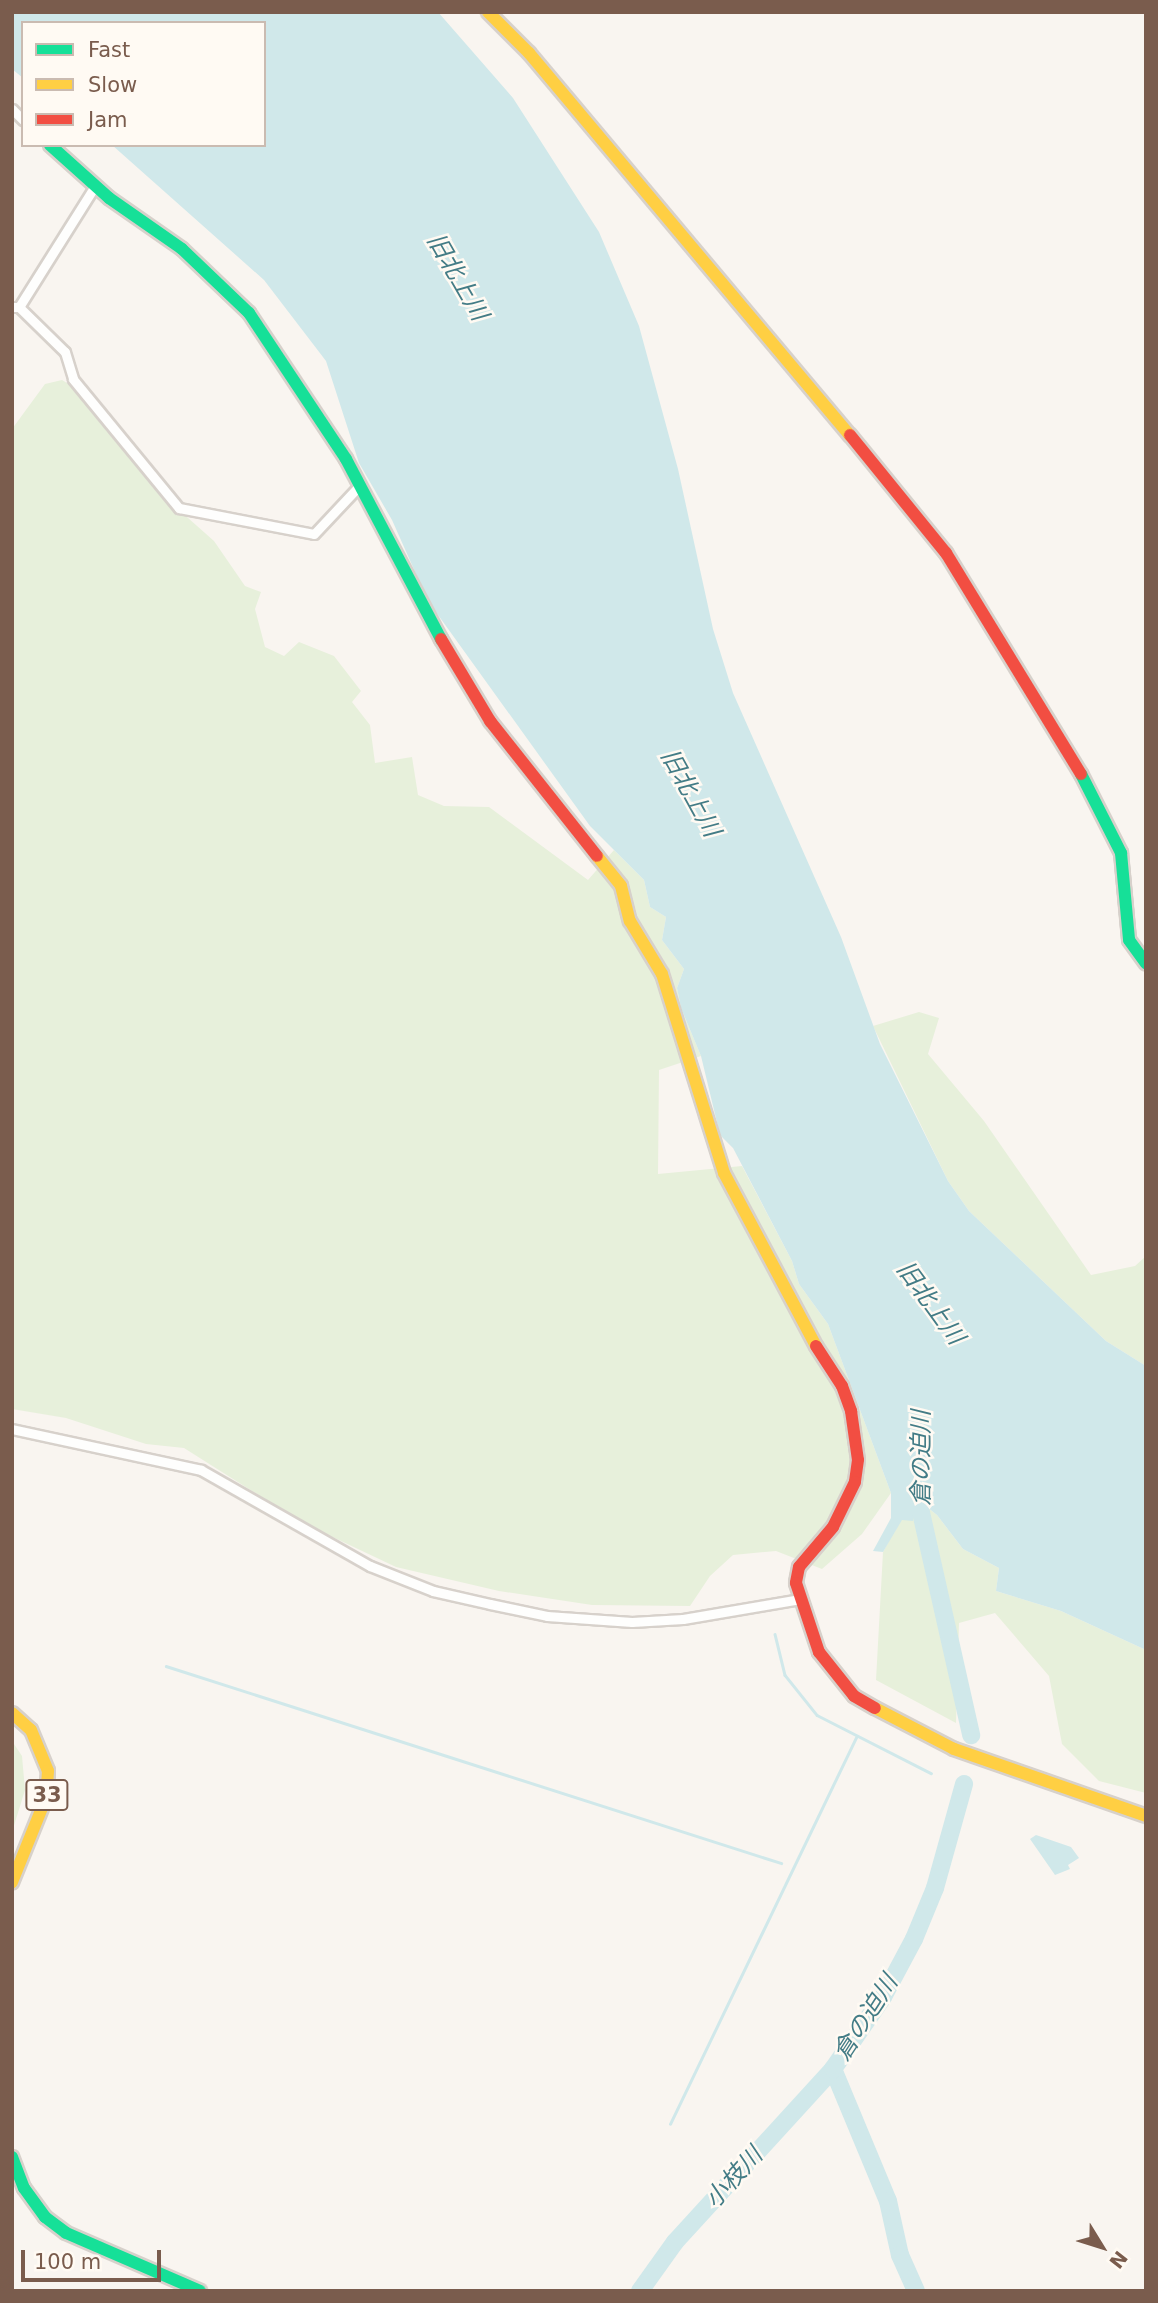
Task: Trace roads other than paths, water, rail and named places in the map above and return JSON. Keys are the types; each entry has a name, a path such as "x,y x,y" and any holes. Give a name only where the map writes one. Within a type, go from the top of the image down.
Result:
{"street":[{"path":"488,12 529,53 741,301 946,553 1096,798 1121,853 1129,940 1146,962"},
{"path":"52,147 95,186 183,249 249,313 301,385 390,537 429,618 490,721 621,886 630,921 662,974 724,1173 796,1316 842,1386 856,1434 855,1482 833,1527 799,1567 796,1583 819,1652 836,1678 868,1706 954,1749 1146,1816"},
{"path":"95,186 16,307 65,352 73,379 178,508 314,534 359,485"},
{"path":"12,1429 201,1470 370,1566 433,1591 490,1604 547,1616 632,1622 800,1599"},
{"name":"33","path":"12,1713 31,1730 48,1772 46,1797 12,1882"},
{"path":"12,2157 38,2208 66,2233 200,2291"}],"water":[{"name":"旧北上川","path":"12,12 438,12 513,98 599,232 639,326 678,469 713,629 733,693 841,937 880,1044 948,1181 969,1211 1106,1341 1146,1366 1146,1650 1061,1611 996,1591 999,1568 963,1549 937,1515 913,1496 913,1521 902,1520 883,1552 873,1551 891,1518 891,1493 828,1324 799,1284 792,1261 733,1148 720,1135 701,1056 681,1008 677,988 684,969 662,940 666,917 650,907 644,880 590,826 428,601 392,520 359,463 326,361 264,280 114,147 266,147 266,21 21,21 21,76 12,69"},
{"path":"1036,1835 1071,1847 1079,1858 1068,1865 1070,1869 1055,1875 1030,1839"}],"waterway":[{"name":"倉の迫川","path":"920,1479 920,1508 971,1735"},
{"path":"775,1634 785,1675 817,1715 931,1773"},
{"path":"166,1666 781,1863"},
{"path":"670,2124 856,1737"},
{"name":"倉の迫川","path":"640,2291 675,2242 833,2069 883,1997 914,1939 935,1888 964,1784"},
{"name":"倉の迫川","path":"833,2069 888,2201 900,2255 916,2291"}],"water label":[{"name":"小枝川","path":"734,2178"}]}
